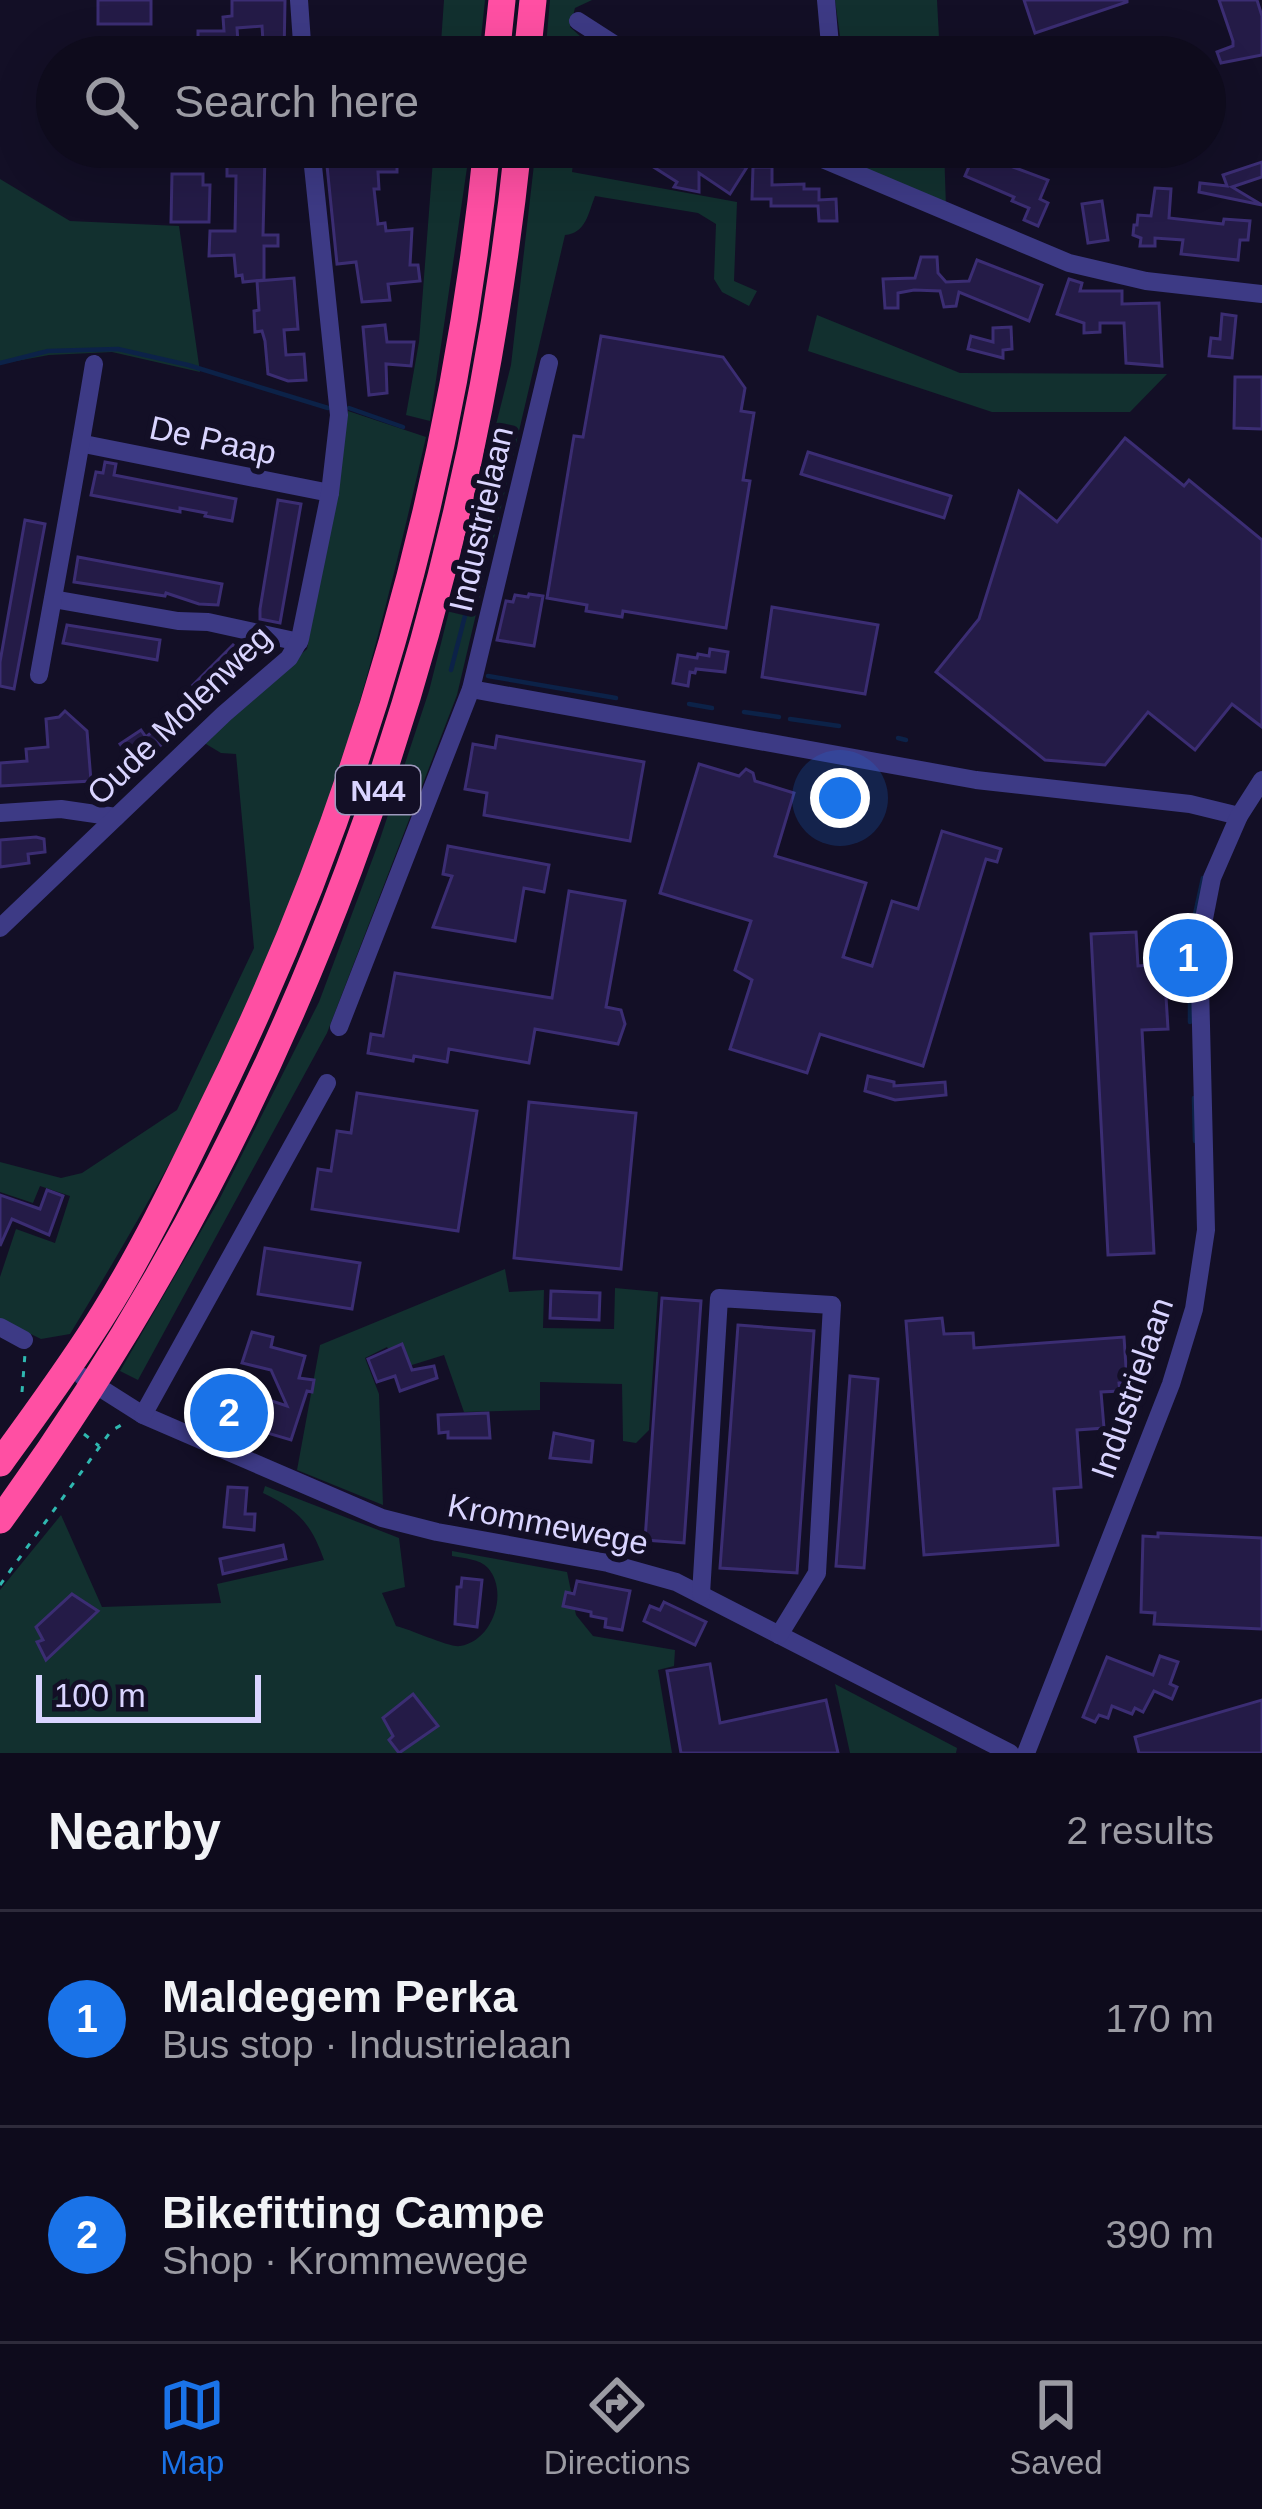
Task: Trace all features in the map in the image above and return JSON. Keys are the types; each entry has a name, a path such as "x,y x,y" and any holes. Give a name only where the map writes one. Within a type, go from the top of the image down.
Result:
{"highway":[{"path":"498,36 502,0"},
{"path":"529,36 533,0"},
{"name":"N44","path":"0,1520 69,1424 80,1376 228,1076 289,940 340,808 391,649 443,437 470,287 484,168"},
{"name":"N44","path":"0,1462 80,1376 195,1208 256,1089 326,932 391,753 430,619 472,445 501,287 515,168"}],"street":[{"path":"299,0 302,36"},
{"path":"826,0 829,36"},
{"path":"578,21 601,36"},
{"name":"Oude Molenweg","path":"0,928 224,713 289,658 298,642 330,493 339,415 313,168"},
{"path":"844,168 1069,263 1147,281 1262,294"},
{"name":"Industrielaan","path":"339,1028 471,689 549,363"},
{"path":"39,675 63,556 64,521 84,445 94,364"},
{"name":"De Paap","path":"84,445 330,493"},
{"path":"53,599 231,626 298,642"},
{"path":"471,689 976,780 1190,804 1240,816"},
{"name":"Industrielaan","path":"1026,1753 1171,1384 1194,1309 1205,1230 1199,944 1212,878 1262,780"},
{"path":"0,813 62,808 116,817"},
{"path":"143,1415 327,1083"},
{"path":"701,1594 719,1298 832,1305 817,1573 779,1635"},
{"path":"0,1327 24,1340"},
{"name":"Krommewege","path":"80,1376 143,1415 382,1517 436,1532 628,1568 701,1594 1010,1753"}],"path":[{"path":"24,1340 22,1389 29,1398"},
{"path":"0,1586 100,1446 82,1432"}],"green space":[{"path":"444,0 485,0 481,36 441,36"},
{"path":"550,0 592,0 575,8 570,27 580,36 547,36"},
{"path":"835,0 937,0 939,36 840,36"},
{"path":"432,168 467,168 430,421 406,415 419,342"},
{"path":"534,168 572,168 572,172 737,202 734,281 757,291 749,306 722,292 714,279 716,224 698,213 595,196 582,227 565,235 457,695 327,1033 138,1380 120,1371 219,1200 319,1002 380,839 429,691 511,365"},
{"path":"852,168 945,168 946,207"},
{"path":"0,179 70,221 179,226 200,372 112,352 49,355 0,364"},
{"path":"817,315 960,373 1167,374 1130,412 992,412 808,351"},
{"path":"348,411 426,437 381,625 327,809 260,982 184,1136 70,1334 41,1339 0,1319 0,1277 16,1229 55,1243 70,1196 40,1186 33,1203 0,1192 0,1162 61,1178 82,1173 177,1110 254,948 236,754 221,753 201,741 307,649"},
{"path":"505,1269 509,1292 544,1290 543,1328 614,1329 615,1288 658,1292 649,1430 636,1443 623,1441 622,1384 540,1382 540,1410 464,1412 444,1355 399,1369 387,1347 365,1358 379,1394 383,1505 297,1470 320,1345"},
{"path":"265,1486 399,1538 405,1587 382,1593 396,1626 448,1644 460,1646 481,1635 497,1602 488,1568 452,1556 452,1551 567,1572 576,1615 593,1636 675,1650 674,1666 658,1670 672,1753 0,1753 0,1590 61,1515 102,1607 221,1603 217,1584 324,1560 308,1527 285,1505 263,1493"},
{"path":"835,1684 957,1748 956,1753 850,1753"}],"building":[{"path":"98,0 151,0 151,24 98,24"},
{"path":"232,0 285,0 284,36 263,36 262,26 237,28 238,36 198,36 198,31 224,31 223,17 232,16"},
{"path":"1024,0 1127,0 1127,2 1035,33"},
{"path":"1219,0 1257,0 1262,55 1226,62 1226,49 1233,41"},
{"path":"1262,162 1262,177 1232,187 1262,205 1199,192 1200,183 1227,186 1223,175"},
{"path":"227,168 265,168 263,235 278,235 278,246 264,246 264,280 243,282 242,275 236,276 234,255 209,256 210,231 235,231 236,176 227,176"},
{"path":"327,168 397,168 397,172 378,172 379,189 374,189 378,224 385,223 386,231 412,229 410,265 418,265 420,281 388,284 390,300 362,302 356,262 337,264"},
{"path":"655,168 746,168 730,194 699,173 699,192 674,187 677,182"},
{"path":"753,168 772,168 772,185 804,184 804,189 819,189 819,200 836,199 837,221 819,221 818,206 771,206 771,199 752,199"},
{"path":"968,168 1016,168 1048,180 1040,199 1048,203 1038,226 1024,220 1029,208 1012,201 1014,197 965,176"},
{"path":"172,174 203,174 203,185 210,185 209,222 171,222"},
{"path":"1155,188 1171,189 1169,218 1223,224 1224,219 1250,221 1248,240 1240,240 1238,260 1181,254 1183,240 1155,238 1155,246 1140,246 1141,238 1133,235 1134,225 1138,215 1151,216"},
{"path":"1102,201 1108,240 1088,243 1082,204"},
{"path":"921,257 937,257 938,273 946,282 969,281 977,260 1042,285 1029,321 959,292 956,306 944,307 940,291 914,290 898,293 898,308 885,308 883,279 915,278"},
{"path":"294,278 298,329 284,330 286,355 304,354 306,380 288,381 268,374 265,341 262,331 255,332 254,311 259,310 257,281"},
{"path":"1069,279 1082,283 1080,291 1122,291 1122,304 1159,303 1162,366 1126,363 1124,323 1100,323 1100,332 1084,333 1084,323 1057,314"},
{"path":"1222,314 1236,316 1232,358 1209,356 1211,338 1220,339"},
{"path":"385,325 387,342 414,342 411,366 386,364 387,393 369,395 363,327"},
{"path":"1011,327 1012,349 1003,350 1003,358 968,349 971,336 993,342 993,328"},
{"path":"601,336 723,357 745,388 741,411 754,413 743,480 750,481 726,628 623,611 622,617 586,611 587,605 547,598 574,436 583,437"},
{"path":"1235,377 1262,377 1262,429 1234,428"},
{"path":"1125,438 1184,486 1189,480 1262,540 1262,727 1232,704 1195,750 1148,712 1105,765 1045,760 936,672 979,619 1019,491 1057,522"},
{"path":"808,452 951,496 944,518 801,474"},
{"path":"105,462 116,464 114,475 236,499 232,521 91,495 96,472 103,473"},
{"path":"278,500 301,504 280,623 260,619"},
{"path":"25,520 45,524 14,689 0,686 0,662"},
{"path":"78,557 222,584 218,605 166,593 74,582"},
{"path":"529,594 543,596 534,646 497,640 506,601"},
{"path":"772,607 878,625 865,694 762,677"},
{"path":"67,625 160,640 157,660 63,643"},
{"path":"233,645 241,652 246,647 254,656 205,698 193,685"},
{"path":"710,649 728,652 725,672 696,669 690,672 688,686 673,683 678,655 709,656"},
{"path":"65,711 87,731 91,781 0,786 0,763 27,761 26,749 48,747 46,719"},
{"path":"141,730 146,737 152,732 161,745 132,762 120,744"},
{"path":"497,736 644,762 630,841 484,815 487,793 465,789 473,744 495,748"},
{"path":"699,764 739,776 746,769 755,781 794,793 775,856 866,883 843,957 872,966 892,901 918,909 942,831 1001,849 997,862 986,859 923,1066 820,1034 807,1073 730,1049 752,980 735,970 751,921 660,893"},
{"path":"44,839 45,852 28,854 29,863 0,867 0,840"},
{"path":"448,846 549,865 544,892 524,888 515,941 433,927 452,876 443,874"},
{"path":"569,891 625,901 606,1007 621,1010 625,1024 618,1044 535,1029 529,1063 449,1049 447,1062 368,1053 371,1034 383,1036 395,973 552,998"},
{"path":"1136,932 1138,966 1164,964 1168,1029 1142,1030 1154,1253 1108,1255 1091,934"},
{"path":"868,1076 894,1082 894,1086 945,1082 946,1095 895,1100 865,1091"},
{"path":"357,1093 477,1111 458,1231 312,1209 318,1169 331,1171 337,1131 351,1133"},
{"path":"529,1102 636,1113 621,1269 514,1258"},
{"path":"47,1190 63,1196 49,1235 12,1219 0,1246 0,1195 40,1209"},
{"path":"265,1248 360,1263 352,1309 258,1294"},
{"path":"551,1291 600,1293 599,1320 550,1318"},
{"path":"662,1298 701,1301 684,1543 645,1540"},
{"path":"942,1318 944,1334 973,1333 974,1348 1124,1337 1127,1382 1119,1383 1120,1391 1101,1392 1104,1428 1077,1430 1081,1487 1054,1489 1058,1545 924,1555 906,1321"},
{"path":"738,1325 814,1331 797,1573 720,1568"},
{"path":"252,1332 273,1337 271,1347 305,1356 299,1378 314,1380 291,1440 217,1418 220,1409 214,1407 220,1390 268,1406 269,1400 287,1406 271,1370 242,1363"},
{"path":"402,1344 412,1370 434,1366 437,1378 400,1391 395,1376 377,1382 368,1359"},
{"path":"850,1376 878,1379 864,1568 836,1566"},
{"path":"488,1413 490,1438 448,1438 448,1432 439,1433 438,1415"},
{"path":"554,1433 593,1441 591,1462 550,1458"},
{"path":"228,1487 247,1488 245,1514 255,1514 254,1530 224,1527"},
{"path":"1158,1533 1262,1538 1262,1629 1154,1624 1155,1613 1141,1612 1143,1536 1158,1537"},
{"path":"283,1545 286,1559 223,1574 220,1559"},
{"path":"462,1578 482,1580 477,1627 455,1624"},
{"path":"577,1581 630,1591 622,1630 605,1627 606,1619 591,1616 591,1612 563,1606 566,1592 574,1594"},
{"path":"72,1594 98,1611 46,1660 36,1627"},
{"path":"664,1602 706,1622 695,1645 644,1621 650,1606 660,1610"},
{"path":"1160,1656 1178,1662 1170,1684 1177,1687 1172,1699 1154,1691 1143,1712 1135,1708 1132,1714 1112,1706 1108,1718 1099,1715 1095,1722 1083,1717 1107,1657 1153,1675"},
{"path":"710,1664 720,1723 826,1700 838,1753 681,1753 667,1671"},
{"path":"413,1694 438,1726 399,1753 389,1740 393,1736 383,1718"},
{"path":"1262,1700 1262,1753 1139,1753 1135,1737"}],"waterway":[{"path":"0,363 48,351 118,349 328,408"},
{"path":"349,408 403,427"},
{"path":"451,670 497,492 499,464"},
{"path":"488,676 616,698"},
{"path":"689,704 712,708"},
{"path":"744,712 779,717"},
{"path":"790,719 839,726"},
{"path":"898,738 906,740"},
{"path":"1190,1022 1190,937 1203,878"},
{"path":"1194,1098 1195,1141"}],"place":[{"name":"Maldegem Perka","path":"1188,958"},
{"name":"Bikefitting Campe","path":"229,1413"}]}
